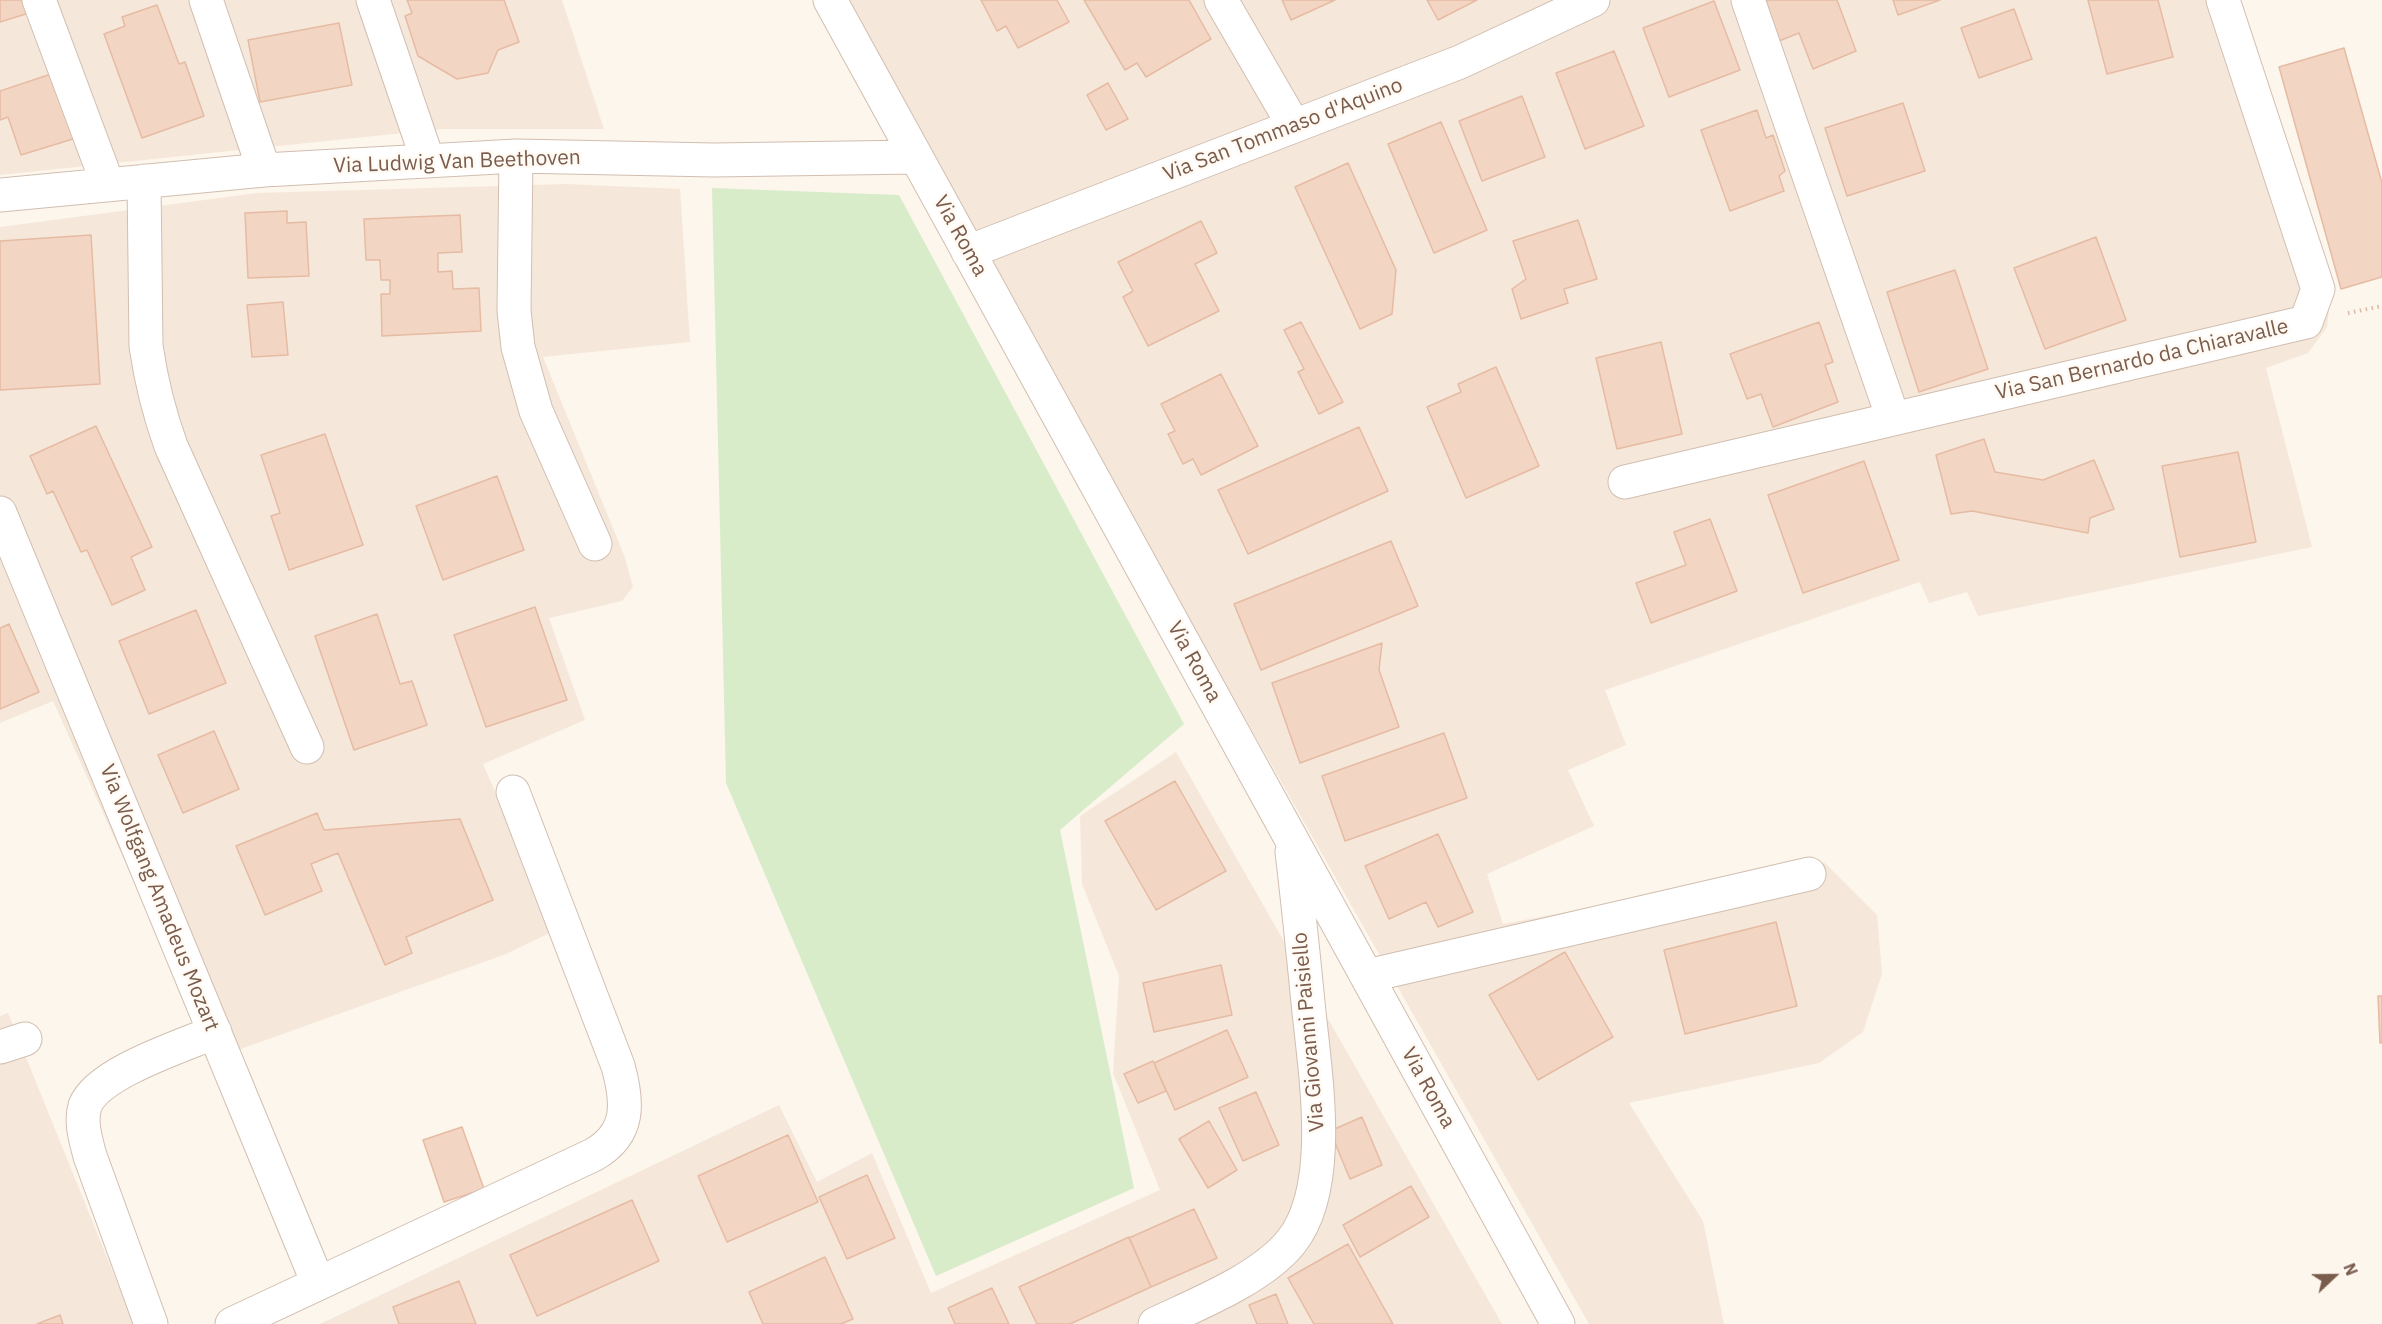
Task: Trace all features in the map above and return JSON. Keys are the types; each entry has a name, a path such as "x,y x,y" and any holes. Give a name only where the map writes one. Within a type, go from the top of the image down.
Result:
{"street":[{"path":"39,0 108,185"},
{"path":"206,0 264,170"},
{"path":"373,0 428,160"},
{"name":"Via Roma","path":"830,0 1558,1324"},
{"path":"1221,0 1294,126"},
{"name":"Via San Tommaso d'Aquino","path":"968,252 1460,62 1593,0"},
{"path":"1748,0 1893,418"},
{"name":"Via San Bernardo da Chiaravalle","path":"1624,482 2306,322 2318,289 2223,0"},
{"path":"516,156 514,311 519,347 536,411 595,544"},
{"name":"Via Ludwig Van Beethoven","path":"0,195 264,170 516,156 714,160 915,157"},
{"path":"144,181 146,346 149,370 162,420 171,446 307,747"},
{"name":"Via Wolfgang Amadeus Mozart","path":"0,513 318,1283"},
{"path":"232,1324 593,1155 611,1143 619,1131 624,1118 625,1095 618,1066 513,792"},
{"name":"Via Giovanni Paisiello","path":"1155,1324 1225,1291 1277,1255 1291,1242 1303,1221 1309,1204 1317,1156 1318,1105 1291,837"},
{"path":"1366,976 1809,874"},
{"path":"151,1324 90,1156 84,1120 85,1106 98,1087 115,1076 215,1032"}],"shaded area":[{"path":"0,0 562,0 604,129 442,129 0,175"},
{"path":"843,0 2230,0 2330,302 2327,327 2308,353 2266,368 2312,547 1978,616 1967,592 1929,603 1920,582 1605,690 1626,745 1568,770 1594,826 1487,874 1503,924 1825,863 1877,915 1882,974 1863,1032 1819,1063 1629,1103 1703,1221 1724,1324 1589,1324 1007,299"},
{"path":"567,184 680,189 690,342 543,357 624,555 633,587 622,601 549,618 585,720 483,764 556,930 506,954 213,1059 53,701 0,723 0,227 257,193"},
{"path":"1176,752 1502,1324 320,1324 779,1105 817,1182 872,1153 931,1293 1160,1190 1113,1073 1119,976 1082,884 1080,816"},
{"path":"8,1013 134,1324 0,1324 0,1016"}],"green space":[{"path":"712,188 899,195 1184,724 1060,830 1134,1188 936,1276 726,783"}],"building":[{"path":"0,0 25,0 29,13 0,22"},
{"path":"407,0 504,0 519,42 498,50 488,73 457,79 418,56 405,16 412,13"},
{"path":"981,0 1057,0 1069,22 1018,48 1006,26 997,31"},
{"path":"1084,0 1189,0 1211,39 1146,77 1137,63 1125,70"},
{"path":"1282,0 1335,0 1291,20"},
{"path":"1427,0 1477,0 1438,20"},
{"path":"1769,0 1837,0 1856,51 1813,69 1799,33 1779,41 1763,2"},
{"path":"1893,0 1940,0 1898,15"},
{"path":"2088,0 2158,0 2173,57 2107,74"},
{"path":"1714,1 1740,70 1669,97 1643,28"},
{"path":"157,5 179,64 185,62 204,116 142,138 104,34 125,26 122,17"},
{"path":"2014,9 2032,59 1979,78 1961,28"},
{"path":"339,23 352,85 260,102 248,40"},
{"path":"2344,48 2382,183 2382,277 2341,289 2279,67"},
{"path":"1614,51 1644,126 1585,149 1556,73"},
{"path":"54,73 76,138 21,155 8,117 0,120 0,91"},
{"path":"1108,83 1128,119 1106,130 1087,95"},
{"path":"1522,96 1545,157 1482,181 1459,121"},
{"path":"1903,103 1925,171 1847,196 1825,128"},
{"path":"1757,110 1766,138 1773,135 1785,171 1779,176 1784,191 1730,211 1701,130"},
{"path":"1441,122 1487,230 1434,253 1388,144"},
{"path":"1348,163 1396,270 1392,314 1360,329 1295,187"},
{"path":"287,211 287,223 306,222 309,276 248,278 245,213"},
{"path":"460,215 462,252 438,253 438,272 452,271 453,289 479,288 481,331 382,336 381,294 390,294 390,280 381,280 380,260 366,260 364,219"},
{"path":"1578,220 1597,279 1564,289 1568,303 1521,319 1512,289 1526,279 1513,241"},
{"path":"1201,221 1217,253 1195,264 1219,311 1148,346 1123,297 1133,291 1118,262"},
{"path":"91,235 100,384 0,390 0,241"},
{"path":"2096,237 2126,320 2045,349 2014,268"},
{"path":"1955,270 1988,369 1919,392 1887,292"},
{"path":"283,302 288,355 252,357 247,305"},
{"path":"1301,322 1343,402 1319,414 1298,372 1304,369 1284,330"},
{"path":"1819,322 1833,362 1825,365 1838,402 1773,427 1761,394 1747,399 1730,354"},
{"path":"1661,342 1682,434 1617,449 1596,358"},
{"path":"1496,367 1539,466 1466,498 1427,407 1461,392 1458,384"},
{"path":"1221,374 1258,446 1201,475 1193,459 1183,464 1168,434 1175,431 1161,404"},
{"path":"96,426 152,547 131,557 145,590 112,605 87,550 81,552 53,491 47,494 30,456"},
{"path":"1359,427 1388,491 1248,554 1218,490"},
{"path":"325,434 363,545 289,570 271,516 280,513 261,455"},
{"path":"1984,439 1995,472 2043,480 2094,460 2114,509 2090,518 2088,533 1972,511 1951,514 1936,455"},
{"path":"2238,452 2256,542 2180,557 2162,466"},
{"path":"1864,461 1899,560 1803,593 1768,495"},
{"path":"497,476 524,550 443,580 416,506"},
{"path":"1710,519 1737,591 1651,623 1636,583 1686,565 1674,532"},
{"path":"1391,541 1418,606 1261,670 1234,604"},
{"path":"535,607 567,700 486,727 454,635"},
{"path":"196,610 226,683 149,714 119,641"},
{"path":"377,614 400,684 412,681 427,725 354,750 315,636"},
{"path":"9,624 39,692 0,709 0,628"},
{"path":"1382,643 1379,670 1399,727 1300,763 1272,683"},
{"path":"214,731 239,789 183,813 158,755"},
{"path":"1444,733 1467,798 1345,841 1322,776"},
{"path":"1175,781 1226,871 1156,910 1105,821"},
{"path":"317,813 324,830 460,819 493,900 406,937 412,953 385,965 338,853 311,864 322,891 265,915 236,846"},
{"path":"1438,834 1473,912 1438,927 1426,902 1389,919 1365,866"},
{"path":"1776,922 1797,1006 1685,1034 1664,950"},
{"path":"1565,952 1613,1037 1538,1080 1489,995"},
{"path":"1221,965 1232,1015 1154,1032 1143,983"},
{"path":"2378,996 2382,996 2382,1043 2380,1043"},
{"path":"1227,1030 1248,1077 1175,1110 1154,1063"},
{"path":"1153,1061 1166,1091 1138,1103 1124,1074"},
{"path":"1256,1092 1279,1145 1243,1161 1219,1108"},
{"path":"1362,1117 1382,1165 1350,1179 1330,1131"},
{"path":"1209,1121 1237,1170 1208,1188 1179,1139"},
{"path":"462,1127 484,1189 444,1202 423,1140"},
{"path":"788,1135 818,1202 727,1242 698,1176"},
{"path":"867,1175 895,1238 847,1259 819,1197"},
{"path":"1411,1186 1429,1217 1360,1257 1343,1225"},
{"path":"632,1200 659,1261 537,1316 510,1255"},
{"path":"1194,1209 1217,1258 1151,1287 1129,1238"},
{"path":"1129,1237 1151,1287 1070,1324 1037,1324 1019,1287"},
{"path":"1348,1244 1393,1324 1314,1324 1288,1278"},
{"path":"825,1257 853,1319 841,1324 763,1324 749,1292"},
{"path":"459,1281 476,1324 399,1324 393,1307"},
{"path":"992,1288 1009,1324 955,1324 948,1308"},
{"path":"1276,1294 1288,1324 1257,1324 1249,1305"},
{"path":"60,1315 63,1324 37,1324"}]}
